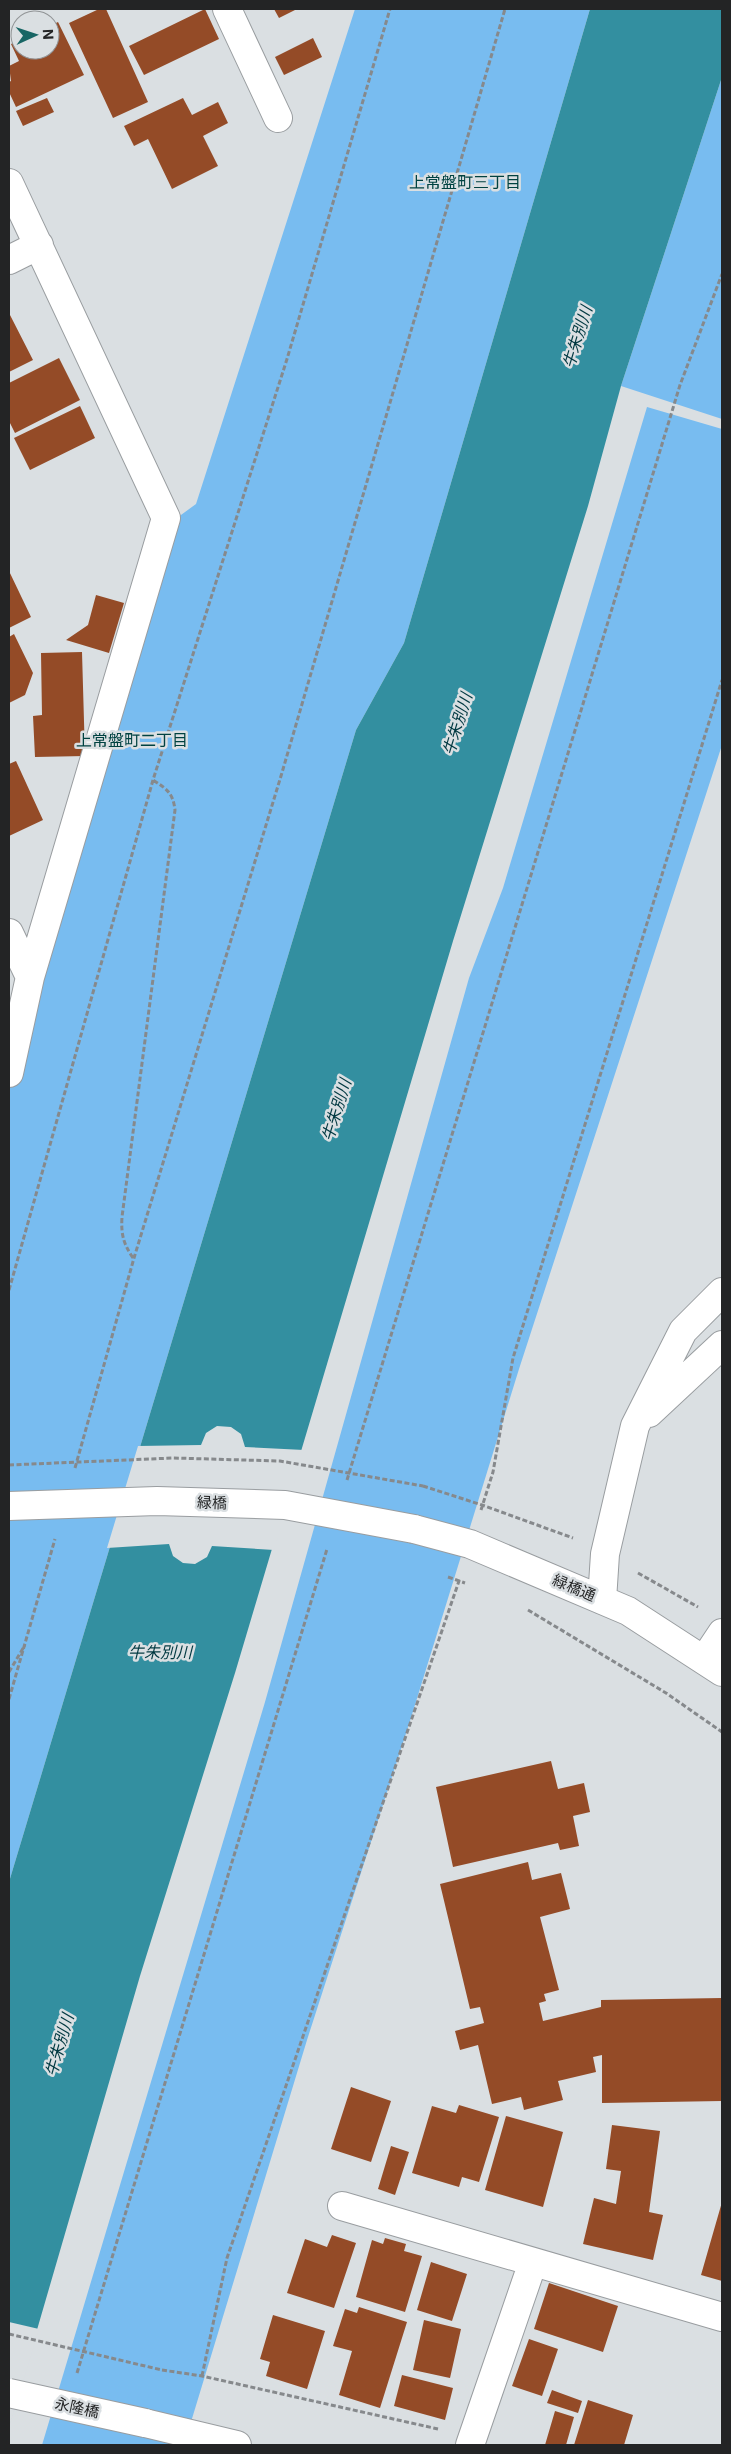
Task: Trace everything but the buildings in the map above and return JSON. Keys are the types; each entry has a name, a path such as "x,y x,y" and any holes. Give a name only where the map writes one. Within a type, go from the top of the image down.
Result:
{"street":[{"path":"227,9 278,118"},
{"path":"9,183 166,518 30,977 9,1073"},
{"path":"9,260 39,244"},
{"path":"9,933 30,977"},
{"path":"602,1600 605,1554 635,1426 683,1331 722,1292"},
{"path":"635,1426 722,1345"},
{"name":"緑橋","path":"9,1506 157,1501 284,1505 414,1529"},
{"name":"緑橋通","path":"414,1529 470,1544 602,1600 628,1612 713,1666"},
{"path":"713,1666 722,1634"},
{"path":"342,2206 722,2317"},
{"path":"471,2441 533,2262"},
{"name":"永隆橋","path":"9,2394 237,2445"}],"path":[{"path":"9,1290 153,780 287,359 390,9"},
{"path":"72,1478 134,1258 281,776 505,9"},
{"path":"344,1490 677,395 722,274"},
{"path":"202,2376 227,2258 459,1581 493,1472 514,1358 722,680"},
{"path":"134,1258 124,1245 121,1234 122,1216 176,810 174,798 168,789 153,780"},
{"path":"9,1700 56,1536 46,1538"},
{"path":"76,2378 328,1547 319,1546"},
{"path":"440,1574 467,1584"},
{"path":"526,1608 666,1693 722,1732"},
{"path":"9,1672 27,1640"},
{"path":"9,2334 162,2370 202,2376 471,2441"}],"shaded area":[{"path":"355,9 590,9 404,643 356,730 9,1882 9,1014 144,542 196,504"},
{"path":"722,77 722,419 621,386"},
{"path":"647,407 722,429 722,745 519,1369 410,1721 307,2040 184,2445 42,2445 265,1702 469,978 503,888"}],"water":[{"name":"牛朱別川","path":"590,9 722,9 722,77 621,386 588,506 453,941 235,1673 140,1976 9,2426 9,1882 356,730 404,643"}],"pier":[{"path":"217,1426 231,1427 241,1434 245,1447 304,1450 274,1550 212,1546 207,1557 195,1564 183,1563 173,1556 169,1544 107,1548 138,1446 201,1445 206,1433"},
{"path":"9,2322 39,2329 9,2428"}],"district":[{"name":"上常盤町三丁目","path":"465,182"},
{"name":"上常盤町二丁目","path":"132,740"}]}
